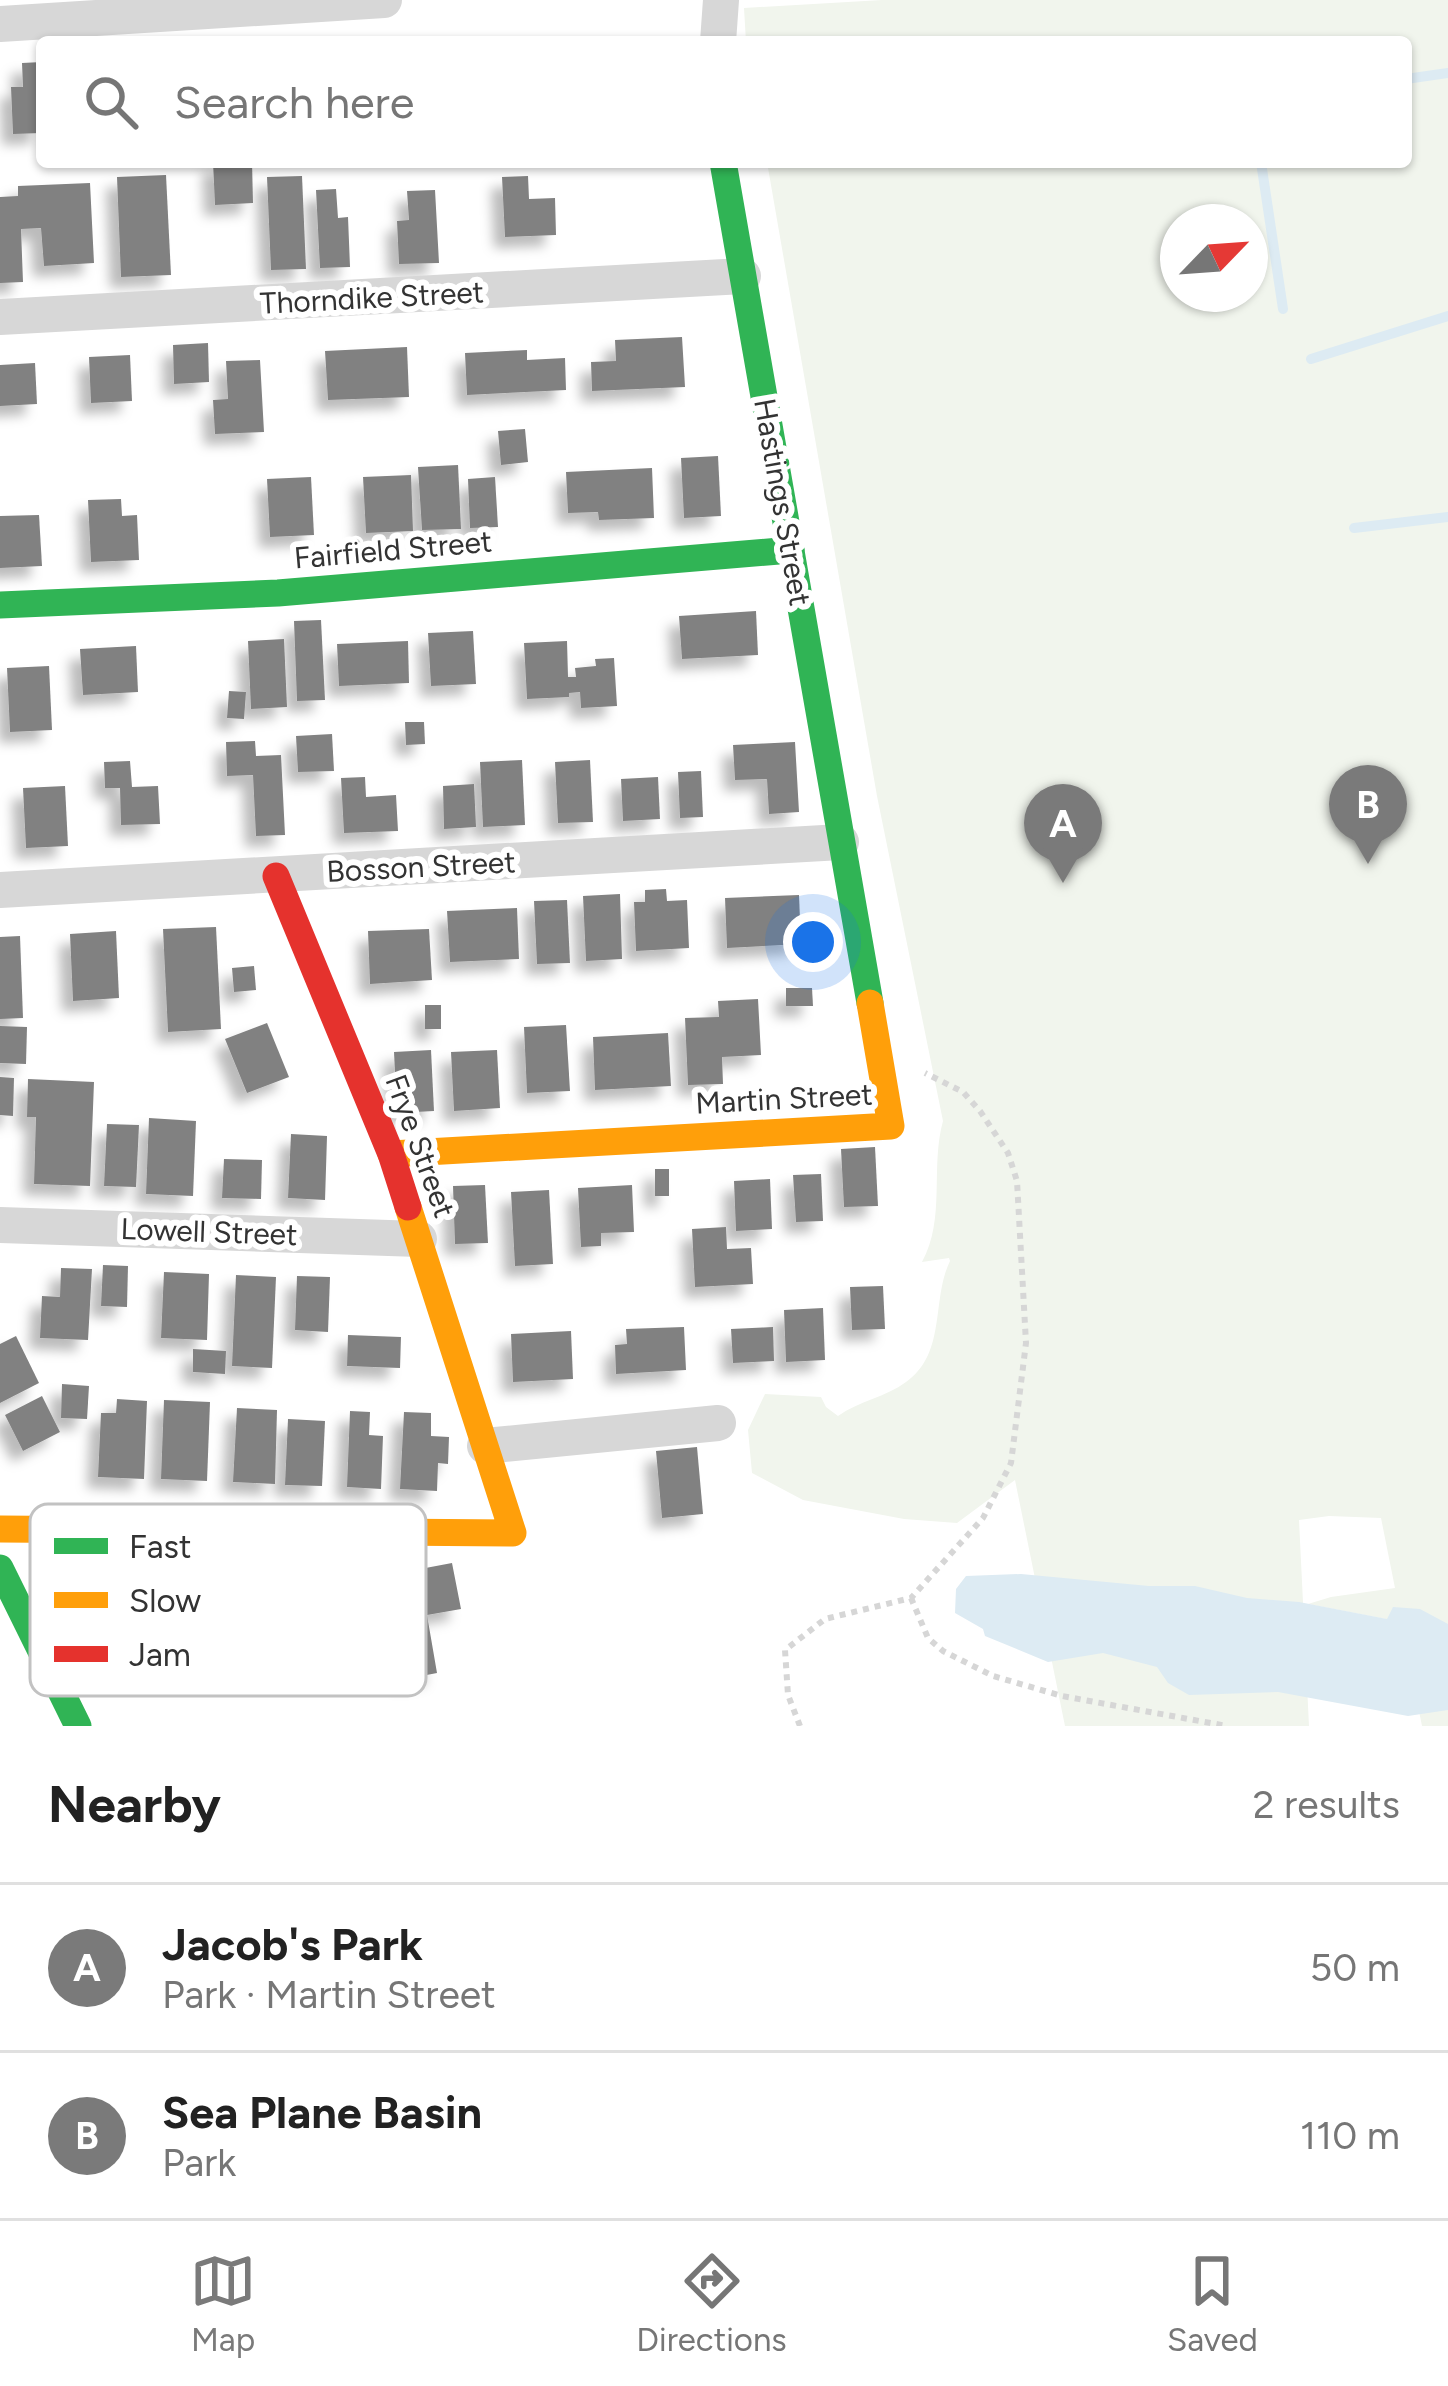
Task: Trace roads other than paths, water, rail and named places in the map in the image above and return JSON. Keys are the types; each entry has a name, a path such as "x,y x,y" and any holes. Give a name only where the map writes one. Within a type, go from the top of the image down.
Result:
{"street":[{"path":"0,24 384,0"},
{"path":"719,36 722,0"},
{"name":"Hastings Street","path":"724,168 842,842"},
{"name":"Thorndike Street","path":"0,316 743,276"},
{"name":"Fairfield Street","path":"0,605 278,592 790,550"},
{"name":"Bosson Street","path":"0,890 842,842"},
{"name":"Martin Street","path":"391,1154 891,1126 842,842"},
{"name":"Frye Street","path":"276,876 391,1154 513,1533 426,1532"},
{"name":"Lowell Street","path":"0,1225 419,1239"},
{"path":"485,1446 718,1423"},
{"name":"Frye Street","path":"0,1528 30,1528"},
{"path":"0,1568 30,1629"},
{"path":"63,1696 78,1726"}],"waterway":[{"path":"1412,78 1448,73"},
{"path":"1262,168 1283,309"},
{"path":"1311,359 1448,316"},
{"path":"1354,528 1448,517"}],"place":[{"name":"Sea Plane Basin","path":"1368,864"},
{"name":"Jacob's Park","path":"1063,883"}]}
